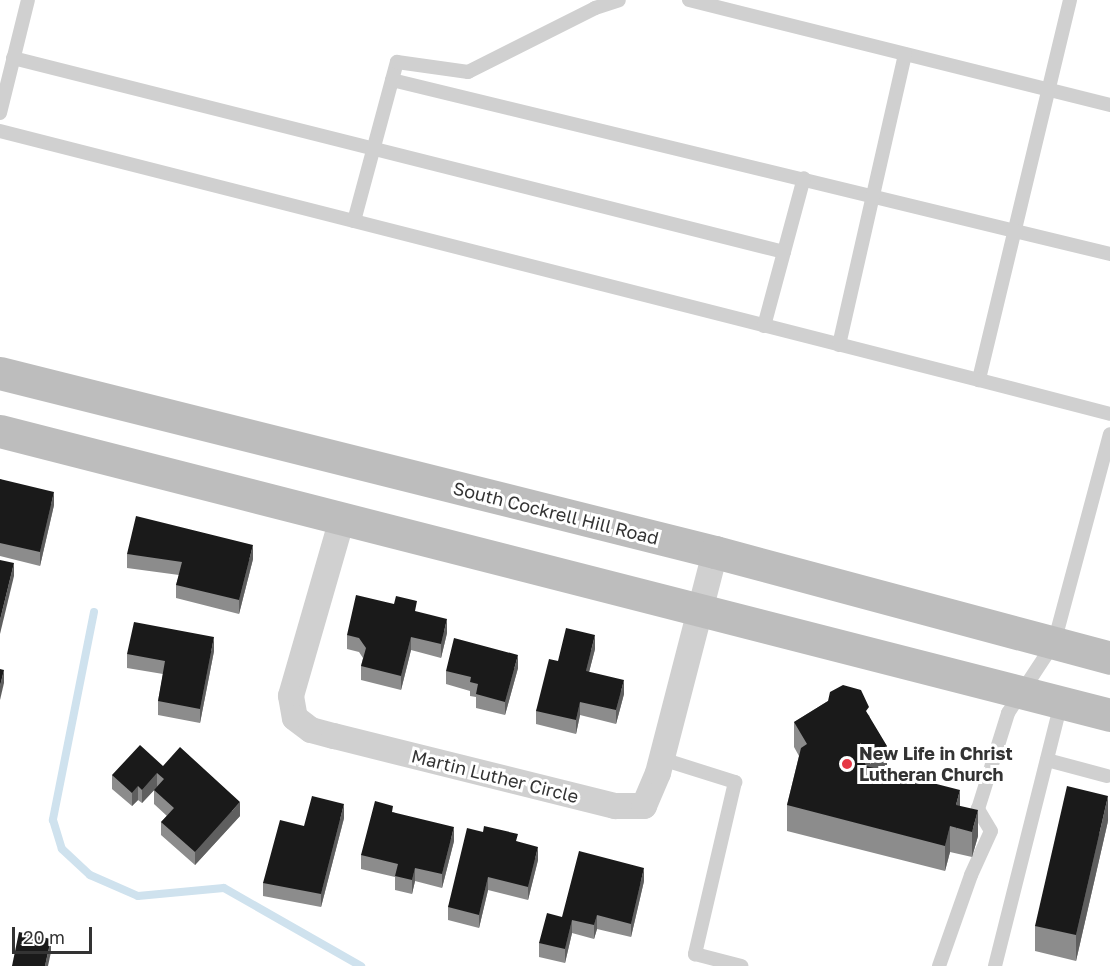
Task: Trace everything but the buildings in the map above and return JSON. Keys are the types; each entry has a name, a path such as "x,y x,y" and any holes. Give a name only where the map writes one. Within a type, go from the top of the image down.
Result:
{"main road":[{"name":"South Cockrell Hill Road","path":"0,373 715,552 1110,658"},
{"path":"0,431 702,608 1110,715"}],"street":[{"name":"Martin Luther Circle","path":"342,519 291,696 295,718 311,730 615,806 644,806 662,759 715,552"}],"lane":[{"path":"0,113 28,0"},
{"path":"354,221 397,62 468,72 595,8 619,0"},
{"path":"689,0 727,4 905,54 1110,105"},
{"path":"980,380 1070,0"},
{"path":"839,345 905,54"},
{"path":"13,58 784,252"},
{"path":"392,80 1016,229 1110,255"},
{"path":"0,131 1110,414"},
{"path":"764,326 804,178"},
{"path":"939,966 959,904 991,831 978,809 1008,712 1024,693 1054,643 1110,434"},
{"path":"995,966 1061,703"},
{"path":"662,759 735,782 695,954 741,966"},
{"path":"1047,760 1107,776"}],"waterway":[{"path":"94,612 53,820 62,849 90,875 138,896 224,888 361,966"}],"place":[{"name":"New Life in Christ Lutheran Church","path":"847,764"}]}
